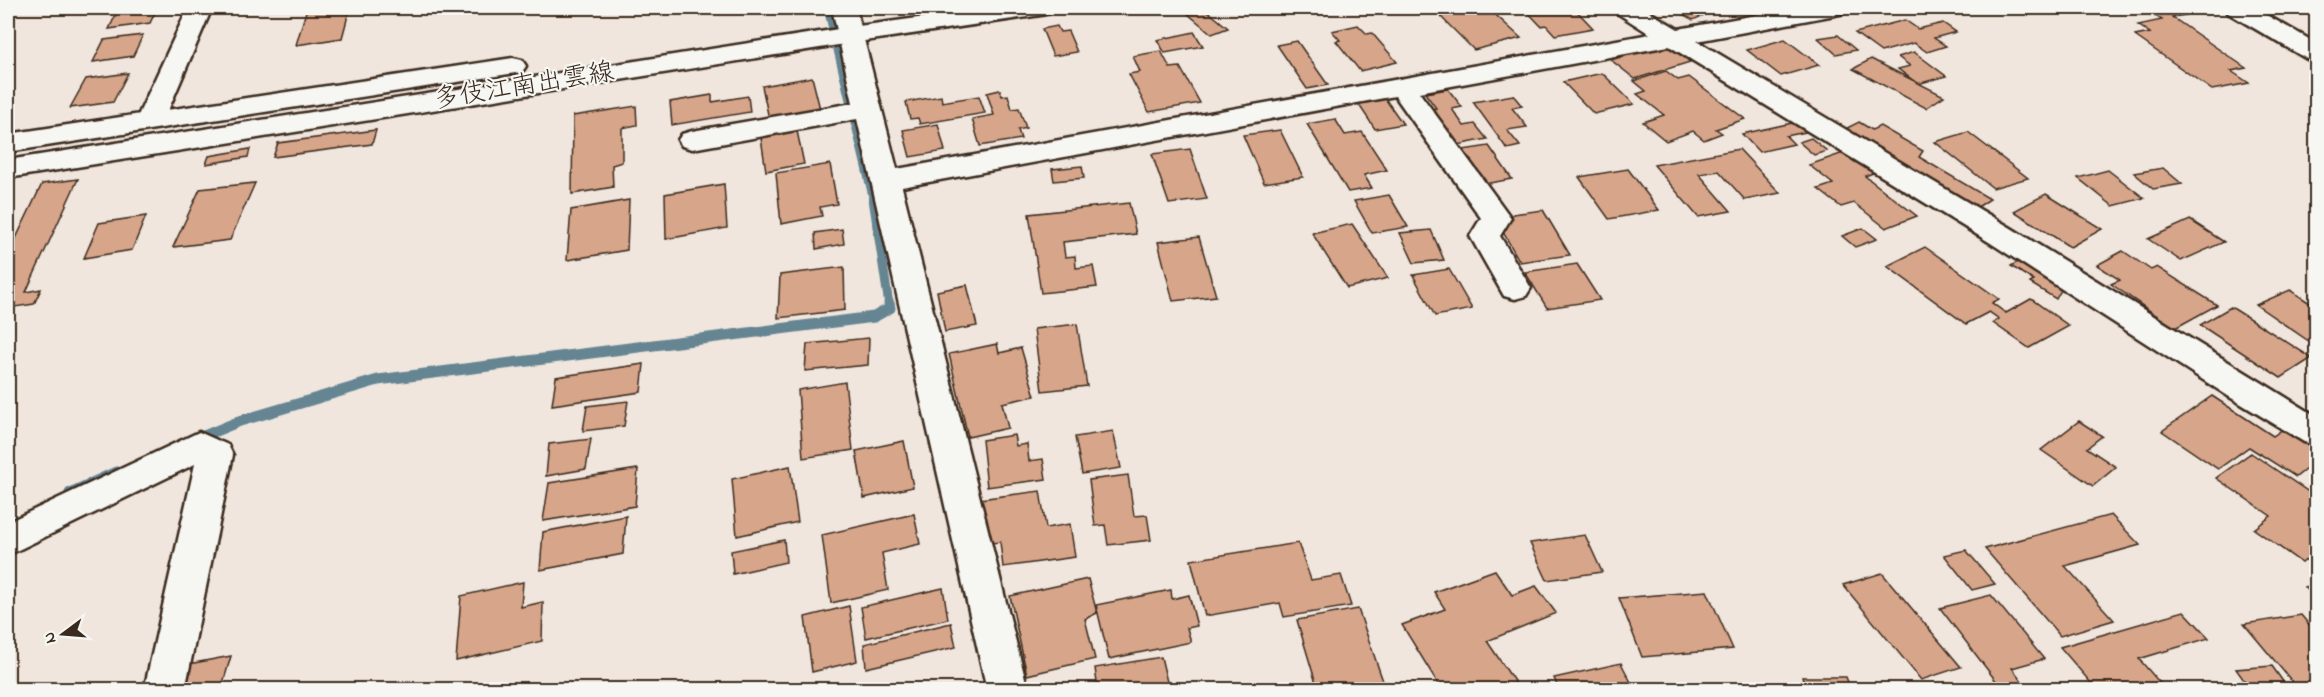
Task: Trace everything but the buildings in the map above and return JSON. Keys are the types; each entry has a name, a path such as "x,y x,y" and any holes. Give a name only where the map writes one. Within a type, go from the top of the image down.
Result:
{"street":[{"path":"150,120 200,8"},
{"name":"多伎江南出雲線","path":"8,169 903,8"},
{"name":"多伎江南出雲線","path":"8,143 150,120 847,19 1041,8"},
{"path":"1626,8 2000,235 2240,387 2316,432"},
{"path":"887,180 1835,8"},
{"path":"2237,8 2316,53"},
{"path":"2280,8 2316,28"},
{"path":"847,19 1008,690"},
{"path":"1402,87 1496,218 1485,236 1515,288"},
{"path":"692,140 869,109"},
{"path":"8,539 199,446 214,455 164,690"}],"waterway":[{"path":"828,8 872,192 889,305"},
{"path":"194,440 240,421 378,380 874,317 890,308 889,303"},
{"path":"70,493 116,472"}]}
